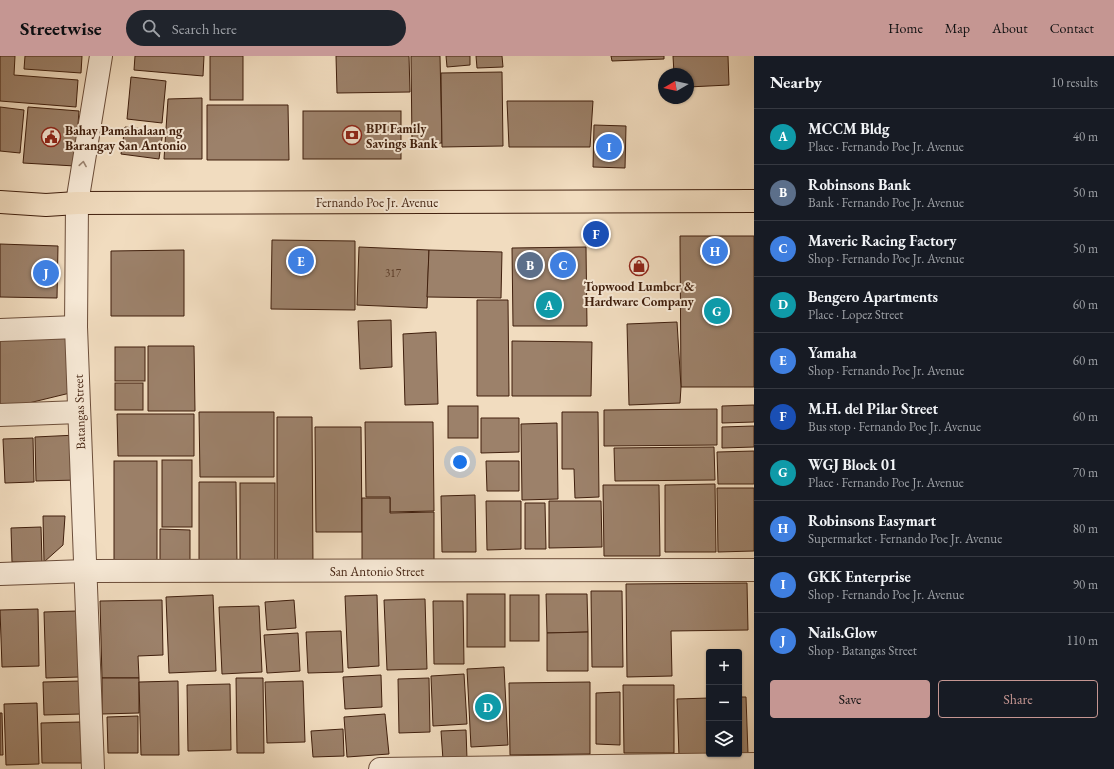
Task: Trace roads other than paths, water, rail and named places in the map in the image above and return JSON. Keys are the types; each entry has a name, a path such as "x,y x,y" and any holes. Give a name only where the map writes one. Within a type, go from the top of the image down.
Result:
{"main road":[{"name":"Fernando Poe Jr. Avenue","path":"0,202 46,205 77,203 754,201"}],"street":[{"name":"Batangas Street","path":"93,769 76,327 77,203 101,56"},
{"path":"0,330 76,327"},
{"path":"0,415 79,412"},
{"name":"San Antonio Street","path":"0,574 85,571 754,570"},
{"path":"380,769 754,764"}],"place":[{"name":"BPI Family Savings Bank","path":"352,135"},
{"name":"Bahay Pamahalaan ng Barangay San Antonio","path":"51,137"},
{"name":"GKK Enterprise","path":"609,147"},
{"name":"M.H. del Pilar Street","path":"596,234"},
{"name":"Robinsons Easymart","path":"715,251"},
{"name":"Yamaha","path":"301,261"},
{"name":"Robinsons Bank","path":"530,265"},
{"name":"Maveric Racing Factory","path":"563,265"},
{"name":"Topwood Lumber & Hardware Company","path":"639,266"},
{"name":"Nails.Glow","path":"46,273"},
{"name":"MCCM Bldg","path":"549,305"},
{"name":"WGJ Block 01","path":"717,311"},
{"name":"Bengero Apartments","path":"488,707"}]}
